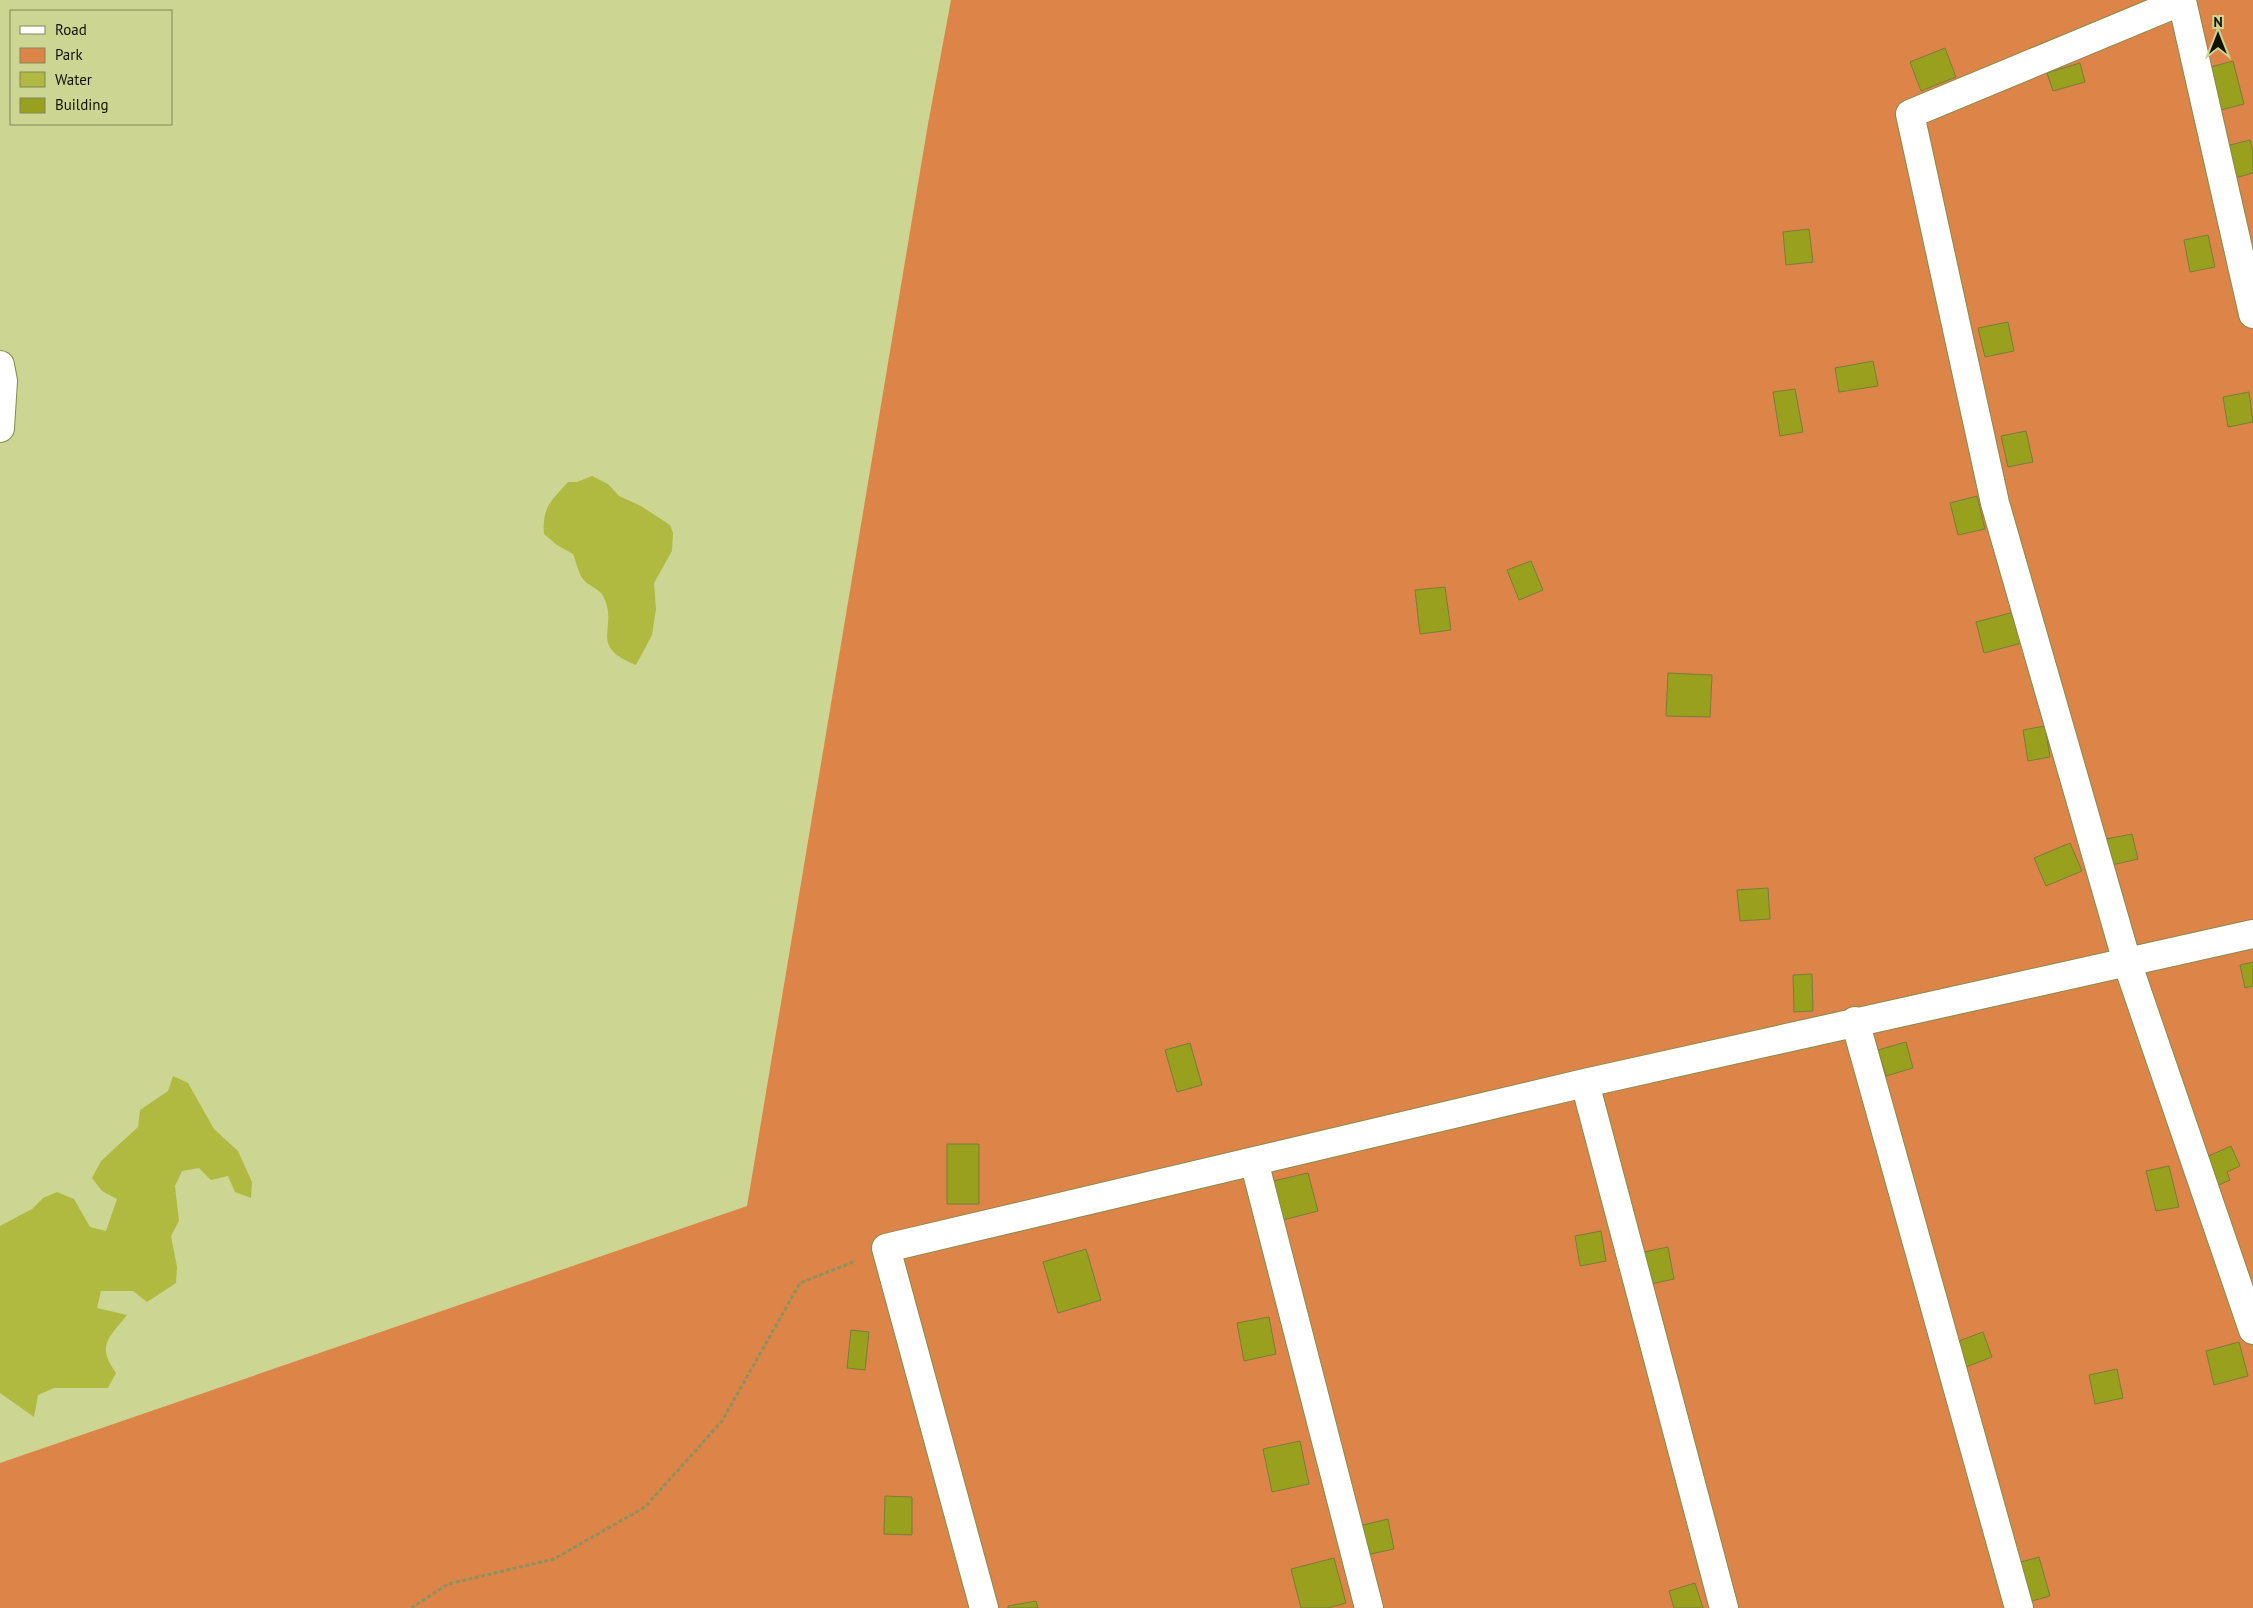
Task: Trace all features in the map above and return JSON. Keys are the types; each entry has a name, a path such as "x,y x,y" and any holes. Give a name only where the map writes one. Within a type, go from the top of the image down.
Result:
{"street":[{"path":"2253,314 2182,0 1910,114 1995,503 2127,962 2253,1330"},
{"path":"0,366 3,381 0,428"},
{"path":"984,1608 886,1248 1585,1083 1855,1021 2253,934"},
{"path":"1855,1021 2019,1608"},
{"path":"1585,1083 1724,1608"},
{"path":"1254,1161 1369,1608"}],"path":[{"path":"411,1608 448,1584 554,1559 645,1507 722,1421 800,1283 886,1248"}],"green space":[{"path":"951,0 2253,0 2253,1608 0,1608 0,1463 747,1206 928,124"}],"water":[{"path":"592,476 608,484 619,496 641,506 670,525 673,533 672,551 654,583 656,609 652,635 636,665 621,658 612,650 608,643 607,607 603,596 583,579 573,554 557,545 544,534 546,511 557,494 568,482 577,482"},
{"path":"173,1076 188,1083 214,1129 238,1151 252,1182 251,1198 235,1192 228,1176 211,1180 199,1168 182,1171 175,1186 179,1221 171,1236 177,1267 176,1283 147,1302 133,1291 101,1291 97,1308 127,1315 107,1342 107,1355 116,1373 108,1388 54,1388 38,1395 34,1417 0,1393 0,1226 32,1209 43,1198 57,1192 74,1199 90,1227 106,1231 117,1199 102,1191 92,1178 101,1161 138,1127 140,1110 168,1091"}],"building":[{"path":"1945,48 1956,77 1921,91 1910,62"},
{"path":"2233,61 2244,104 2221,110 2211,67"},
{"path":"2080,63 2085,82 2053,91 2047,73"},
{"path":"2250,140 2253,151 2253,173 2235,178 2226,146"},
{"path":"1809,229 1813,262 1786,265 1783,232"},
{"path":"2208,235 2215,267 2190,272 2184,240"},
{"path":"2008,322 2014,351 1985,357 1978,328"},
{"path":"1873,361 1878,386 1839,392 1835,368"},
{"path":"1795,389 1803,432 1780,436 1773,392"},
{"path":"2249,392 2253,422 2228,427 2223,397"},
{"path":"2026,431 2033,462 2008,467 2001,436"},
{"path":"1977,496 1985,529 1958,535 1950,503"},
{"path":"1531,561 1543,590 1519,600 1507,570"},
{"path":"1445,587 1451,630 1420,634 1415,590"},
{"path":"2014,612 2022,643 1984,653 1976,622"},
{"path":"1668,673 1712,675 1710,717 1666,716"},
{"path":"2045,726 2050,757 2028,761 2023,730"},
{"path":"2132,834 2138,859 2112,865 2106,839"},
{"path":"2070,843 2082,871 2046,886 2034,858"},
{"path":"1768,888 1770,919 1740,921 1737,890"},
{"path":"2253,962 2253,986 2245,988 2240,965"},
{"path":"1812,974 1813,1011 1794,1012 1793,975"},
{"path":"1906,1042 1913,1068 1886,1076 1878,1050"},
{"path":"1190,1043 1202,1085 1177,1092 1165,1050"},
{"path":"947,1144 979,1144 979,1204 947,1204"},
{"path":"2231,1146 2240,1166 2227,1172 2230,1180 2214,1187 2202,1159"},
{"path":"2169,1166 2179,1207 2156,1211 2146,1171"},
{"path":"1308,1173 1318,1211 1279,1221 1269,1182"},
{"path":"1601,1231 1606,1261 1580,1266 1575,1236"},
{"path":"1668,1247 1674,1279 1651,1284 1644,1252"},
{"path":"1086,1249 1101,1300 1058,1313 1043,1262"},
{"path":"1269,1317 1276,1354 1244,1361 1237,1323"},
{"path":"851,1330 869,1332 865,1370 847,1368"},
{"path":"1983,1332 1992,1357 1966,1367 1956,1342"},
{"path":"2239,1342 2248,1376 2214,1385 2206,1351"},
{"path":"2117,1369 2123,1398 2095,1404 2089,1375"},
{"path":"1300,1441 1309,1484 1272,1492 1263,1449"},
{"path":"885,1496 912,1497 912,1535 884,1534"},
{"path":"1388,1519 1394,1549 1366,1555 1359,1526"},
{"path":"2039,1557 2050,1596 2032,1601 2021,1562"},
{"path":"1334,1558 1346,1603 1328,1608 1301,1608 1291,1569"},
{"path":"1695,1583 1703,1608 1674,1608 1669,1591"},
{"path":"1036,1601 1038,1608 1008,1608 1008,1606"}]}
